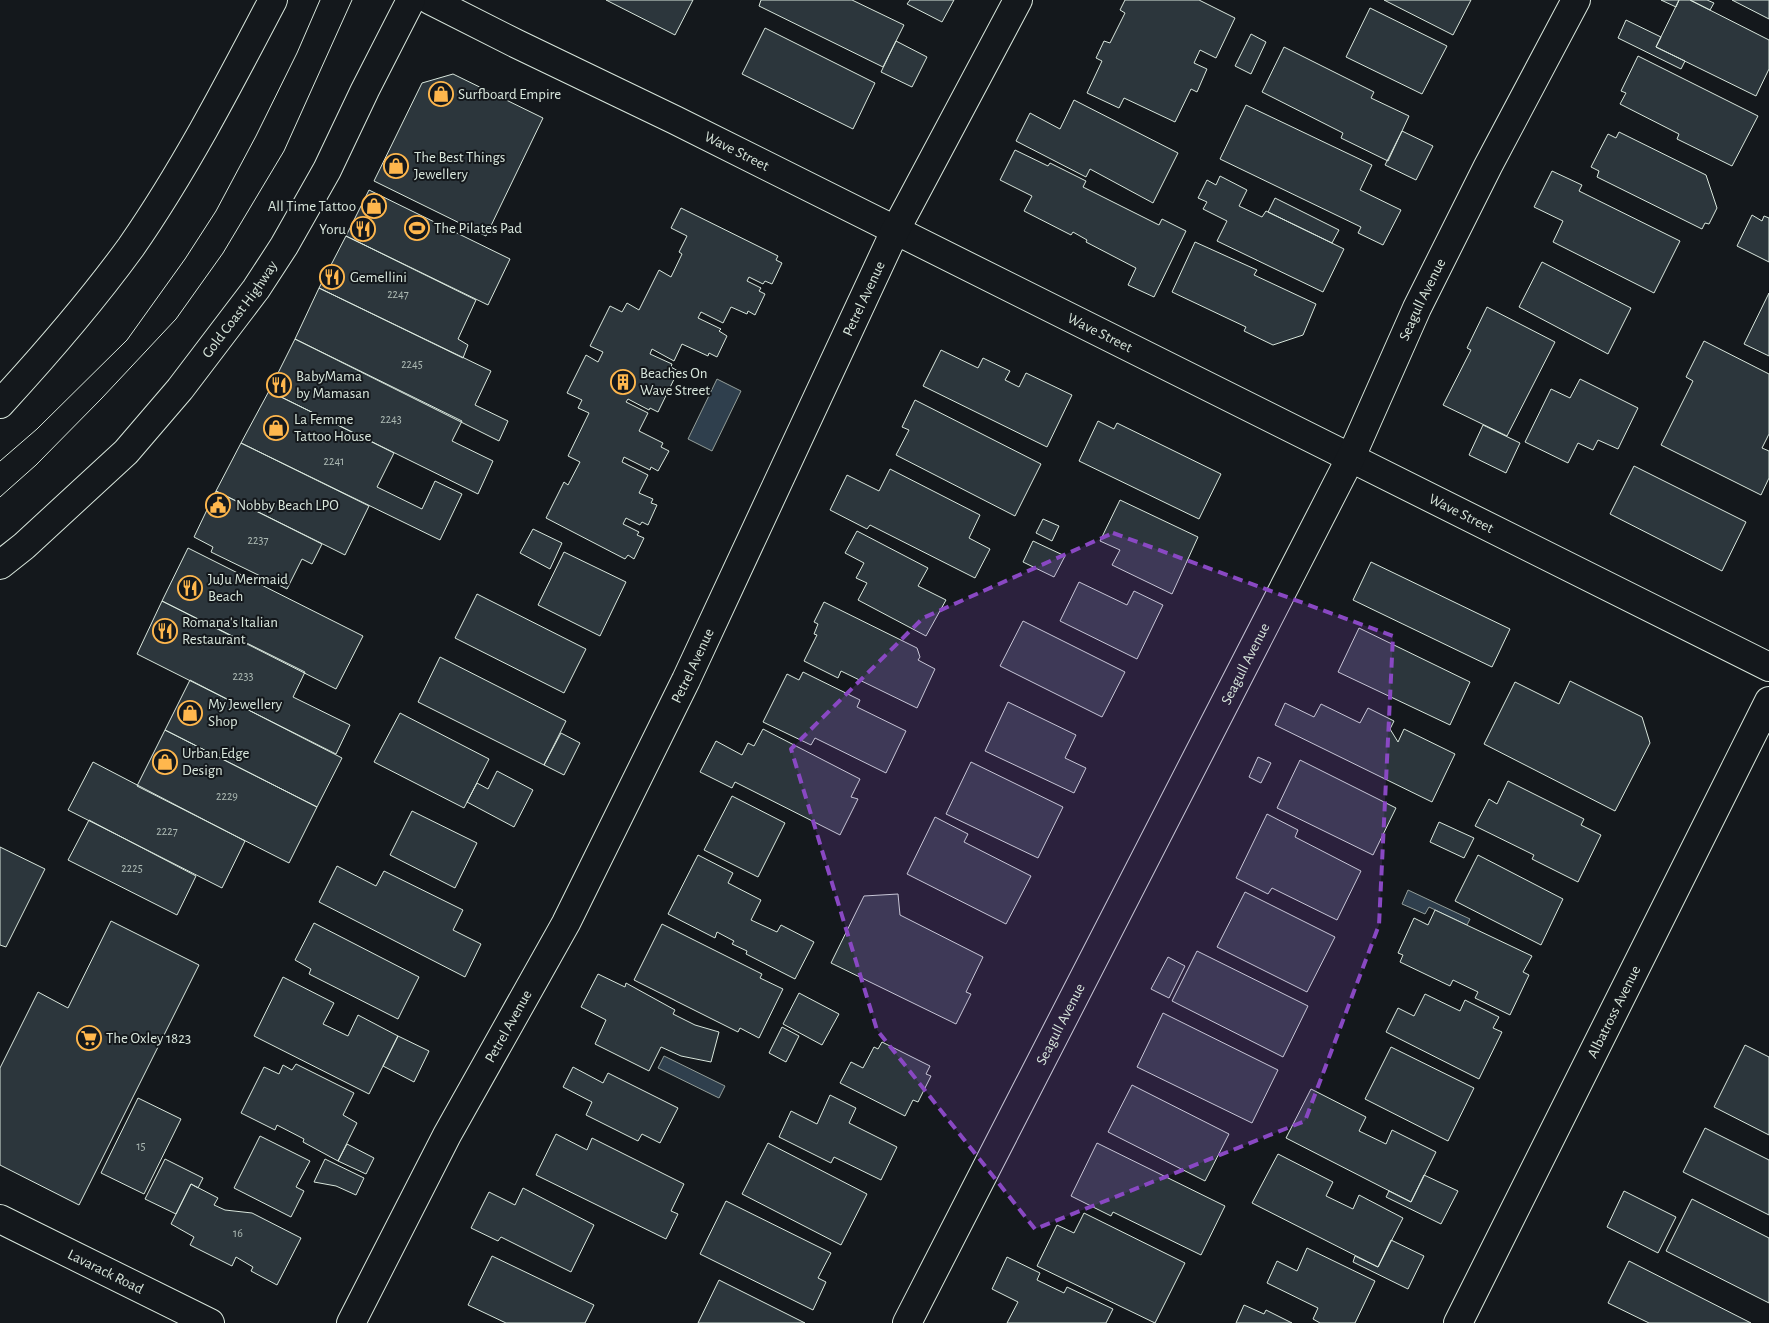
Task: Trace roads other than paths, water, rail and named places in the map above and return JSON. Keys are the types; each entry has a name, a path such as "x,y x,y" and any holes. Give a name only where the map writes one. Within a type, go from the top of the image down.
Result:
{"main road":[{"path":"0,404 74,320 130,247 176,178 273,0"},
{"name":"Gold Coast Highway","path":"0,566 126,452 180,389 256,289 284,246 327,170 411,0"},
{"name":"Wave Street","path":"430,0 1351,457 1769,667"},
{"name":"Petrel Avenue","path":"351,1323 447,1135 570,914 686,680 895,231 1018,0"},
{"name":"Seagull Avenue","path":"907,1323 1351,457 1422,299 1488,166 1576,0"},
{"name":"Albatross Avenue","path":"1458,1323 1769,701"},
{"name":"Lavarack Road","path":"0,1219 210,1323"}],"water":[{"path":"717,379 741,391 712,451 688,439"},
{"path":"1408,890 1470,919 1467,925 1429,907 1425,914 1402,904"},
{"path":"664,1056 725,1086 719,1098 658,1068"}],"tram line":[{"path":"0,461 37,429 127,340 185,259 216,211 256,136 297,53 320,0"},
{"path":"0,497 36,465 176,319 223,253 284,151 352,0"}],"place":[{"name":"Surfboard Empire","path":"441,94"},
{"name":"The Best Things Jewellery","path":"396,166"},
{"name":"All Time Tattoo","path":"374,206"},
{"name":"The Pilates Pad","path":"417,228"},
{"name":"Yoru","path":"363,229"},
{"name":"Gemellini","path":"332,277"},
{"name":"Beaches On Wave Street","path":"623,382"},
{"name":"BabyMama by Mamasan","path":"279,385"},
{"name":"La Femme Tattoo House","path":"276,428"},
{"name":"Nobby Beach LPO","path":"218,505"},
{"name":"JuJu Mermaid Beach","path":"190,588"},
{"name":"Romana's Italian Restaurant","path":"165,631"},
{"name":"My Jewellery Shop","path":"190,713"},
{"name":"Urban Edge Design","path":"165,762"},
{"name":"The Oxley 1823","path":"89,1038"}]}
